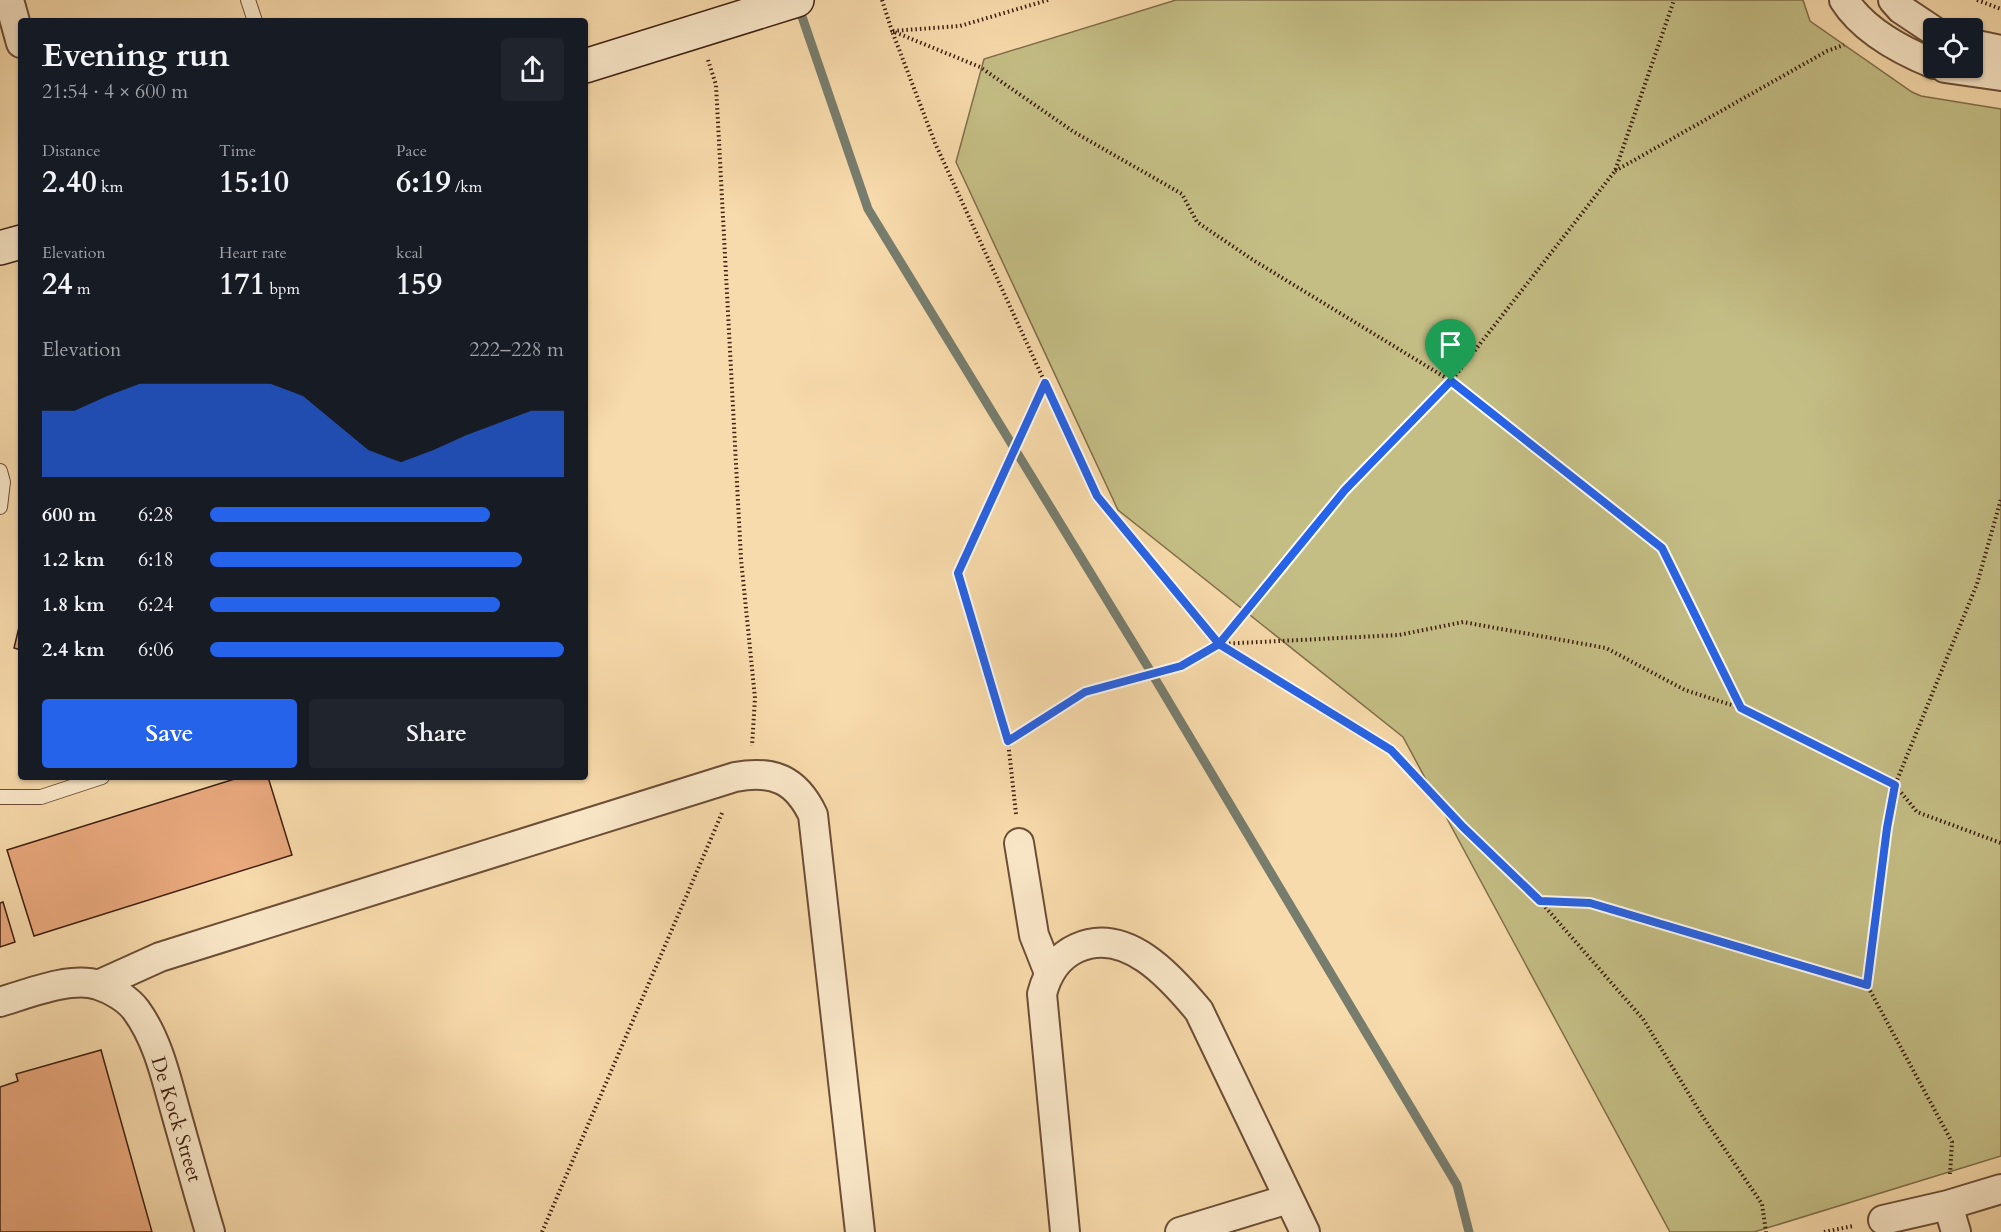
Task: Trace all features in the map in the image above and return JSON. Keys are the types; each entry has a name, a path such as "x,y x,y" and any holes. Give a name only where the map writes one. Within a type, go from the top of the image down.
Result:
{"main road":[{"path":"588,65 797,0"},
{"path":"0,248 18,243"}],"street":[{"path":"9,0 18,32"},
{"path":"1844,0 1877,34 1909,54 1923,60"},
{"path":"1893,0 1901,9 1923,24"},
{"path":"1983,46 2001,50"},
{"path":"1983,73 2001,76"},
{"path":"0,1002 65,984 98,985 160,957 738,777 766,774 782,779 795,788 806,800 813,814 860,1232"},
{"path":"1019,843 1034,935 1049,973"},
{"path":"1065,1232 1042,994 1049,973 1059,960 1070,951 1096,942 1124,946 1142,957 1181,989 1199,1011 1305,1232"},
{"name":"De Kock Street","path":"98,985 116,993 136,1009 151,1036 162,1066 210,1232"},
{"path":"1883,1220 1948,1205 2001,1189"},
{"path":"1180,1232 1288,1200"},
{"path":"1948,1205 1956,1232"}],"lane":[{"path":"248,0 254,18"},
{"path":"0,471 3,482 0,507"},
{"path":"0,797 41,797 93,780"}],"path":[{"path":"882,0 935,143 1097,496 1219,644 1391,750 1463,827 1540,901 1643,1019 1703,1117 1762,1204 1766,1232"},
{"path":"892,31 960,26 1048,0"},
{"path":"1008,741 1085,692 1181,666 1219,644 1345,490 1451,381 1615,171 1674,0"},
{"path":"1977,0 2001,9"},
{"path":"542,1232 752,746 755,698 741,559 711,27"},
{"path":"892,31 980,67 1074,132 1182,194 1197,222 1253,260 1451,381 1662,548 1741,708"},
{"path":"1615,171 1827,51 1877,34"},
{"path":"1019,843 1008,741 958,573 1045,383"},
{"path":"1948,1205 1952,1142 1867,985 1887,828 1895,785 1977,584 2001,499"},
{"path":"1219,644 1399,635 1462,622 1606,648 1685,690 1741,708 1895,785 1917,812 2001,843"},
{"path":"1540,901 1590,903 1867,985"}],"shaded area":[{"path":"1176,0 1803,0 1810,21 1912,92 1921,96 2001,109 2001,1156 1754,1232 1670,1232 1403,737 1118,510 956,162 984,59"}],"building":[{"path":"18,631 18,649 14,648"},
{"path":"231,780 269,780 292,855 34,936 7,850"},
{"path":"3,902 15,942 0,947 0,903"},
{"path":"101,1050 152,1232 0,1232 0,1087 18,1081 16,1074"}],"waterway":[{"path":"798,5 868,209 1151,672 1457,1185 1469,1232"}],"route":[{"path":"1451,381 1345,490 1219,644 1181,666 1085,692 1008,741 958,573 1045,383 1097,496 1219,644 1391,750 1463,827 1540,901 1590,903 1867,985 1887,828 1895,785 1741,708 1662,548 1451,381"}]}
